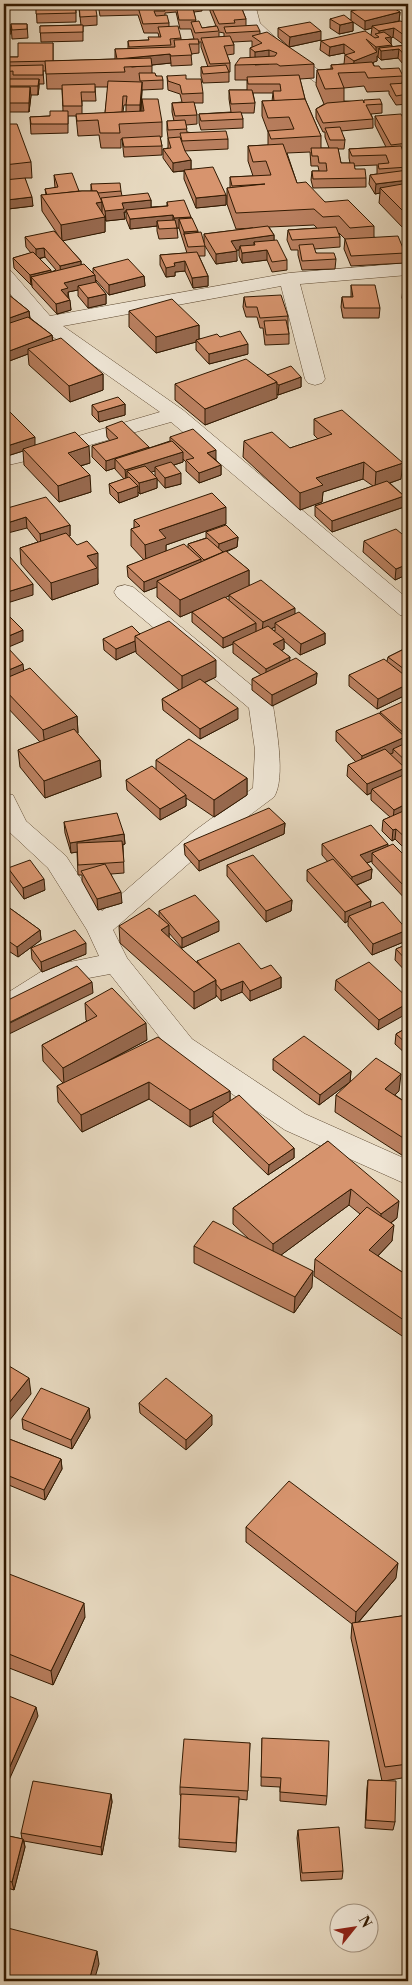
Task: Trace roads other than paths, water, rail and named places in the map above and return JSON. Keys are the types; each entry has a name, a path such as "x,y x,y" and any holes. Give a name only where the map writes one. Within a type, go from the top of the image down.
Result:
{"street":[{"path":"248,4 253,24 276,47 321,79"},
{"path":"46,323 289,279 408,269"},
{"path":"4,275 46,323 176,414 408,610"},
{"path":"289,279 315,380"},
{"path":"4,460 62,447 176,414"},
{"path":"99,928 202,838 265,792 267,750 261,705 125,592"},
{"path":"4,800 16,826 57,862 99,928 116,964 182,1046 295,1122 408,1173"},
{"path":"4,1008 60,973 116,964"}]}
